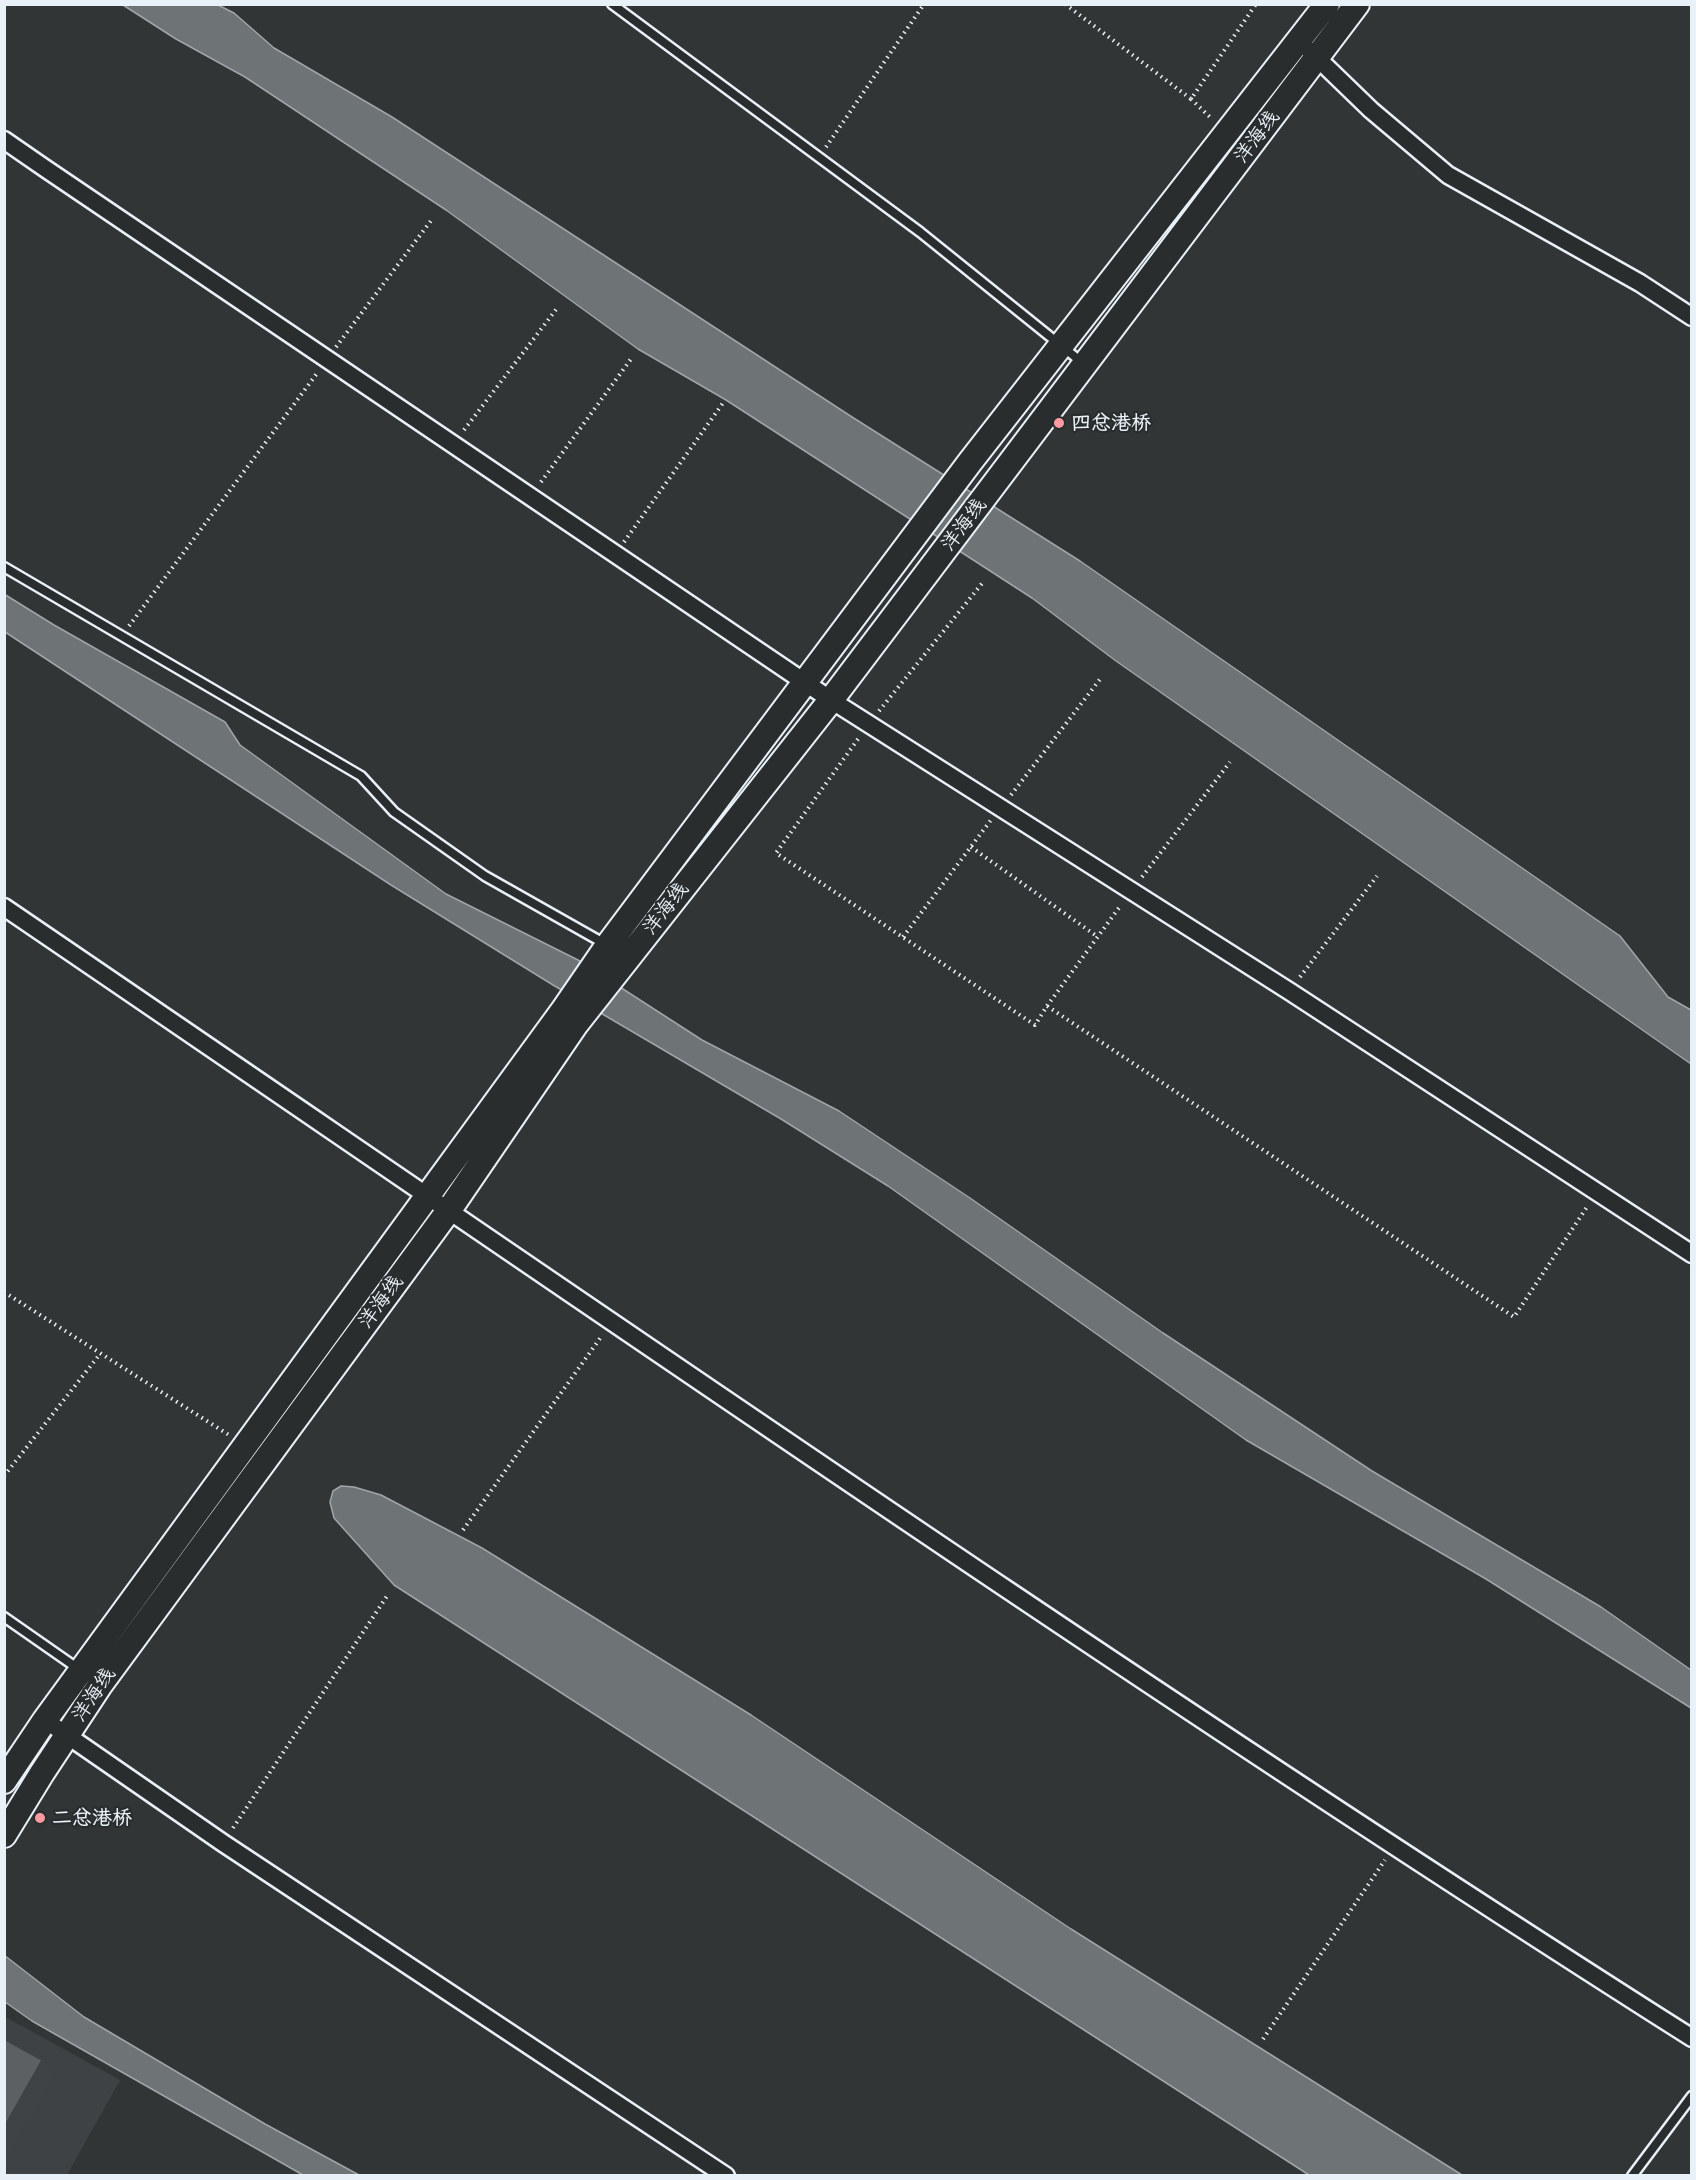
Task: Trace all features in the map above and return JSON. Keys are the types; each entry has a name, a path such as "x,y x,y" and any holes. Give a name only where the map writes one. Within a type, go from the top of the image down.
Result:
{"main road":[{"name":"洋海线","path":"4,1835 67,1735 90,1678 246,1445 428,1196 570,1017 804,682 970,462 1327,4"},
{"name":"洋海线","path":"613,957 831,700 1357,4"},
{"name":"洋海线","path":"4,1781 45,1720 90,1678 449,1210 570,1017"}],"street":[{"path":"1300,41 1371,111 1448,175 1640,283 1692,317"},
{"path":"4,140 831,700 1289,991 1692,1254"},
{"path":"4,907 794,1447 1394,1847 1692,2038"},
{"path":"45,1720 222,1844 726,2175"}],"lane":[{"path":"612,4 920,232 1084,364"},
{"path":"4,567 361,776 394,812 485,876 613,957"},
{"path":"4,1617 90,1678"},
{"path":"1632,2175 1692,2096"}],"path":[{"path":"819,158 924,4"},
{"path":"1065,4 1191,99 1256,4"},
{"path":"122,637 433,218"},
{"path":"453,445 558,307"},
{"path":"530,497 631,359"},
{"path":"615,554 723,403"},
{"path":"984,581 869,723 776,853 1035,1025 1047,1006 1514,1317 1597,1192"},
{"path":"971,847 1098,937"},
{"path":"1289,991 1377,876"},
{"path":"4,1292 246,1445"},
{"path":"463,1530 612,1321"},
{"path":"4,1476 100,1354"},
{"path":"222,1844 387,1596"},
{"path":"1263,2039 1394,1847"}],"shaded area":[{"path":"123,5 218,5 234,13 274,48 392,117 852,417 1080,561 1620,936 1668,997 1691,1010 1691,1064 1116,661 1032,598 726,400 638,349 446,210 245,77 176,39"},
{"path":"4,594 225,722 240,745 446,894 578,960 702,1040 839,1111 970,1198 1163,1333 1372,1471 1601,1607 1691,1670 1691,1708 1486,1579 1246,1440 888,1186 781,1119 553,985 391,885 5,632"},
{"path":"341,1486 354,1487 381,1495 482,1548 751,1715 1071,1929 1462,2175 1309,2175 394,1585 334,1518 330,1502 333,1491"},
{"path":"4,1955 84,2017 265,2124 359,2175 303,2175 32,2021 5,2002"},
{"path":"4,2016 120,2080 67,2175 5,2175"}],"building":[{"path":"4,2039 42,2060 4,2127"}],"place":[{"name":"四总港桥","path":"1059,423"},
{"name":"二总港桥","path":"40,1818"}]}
